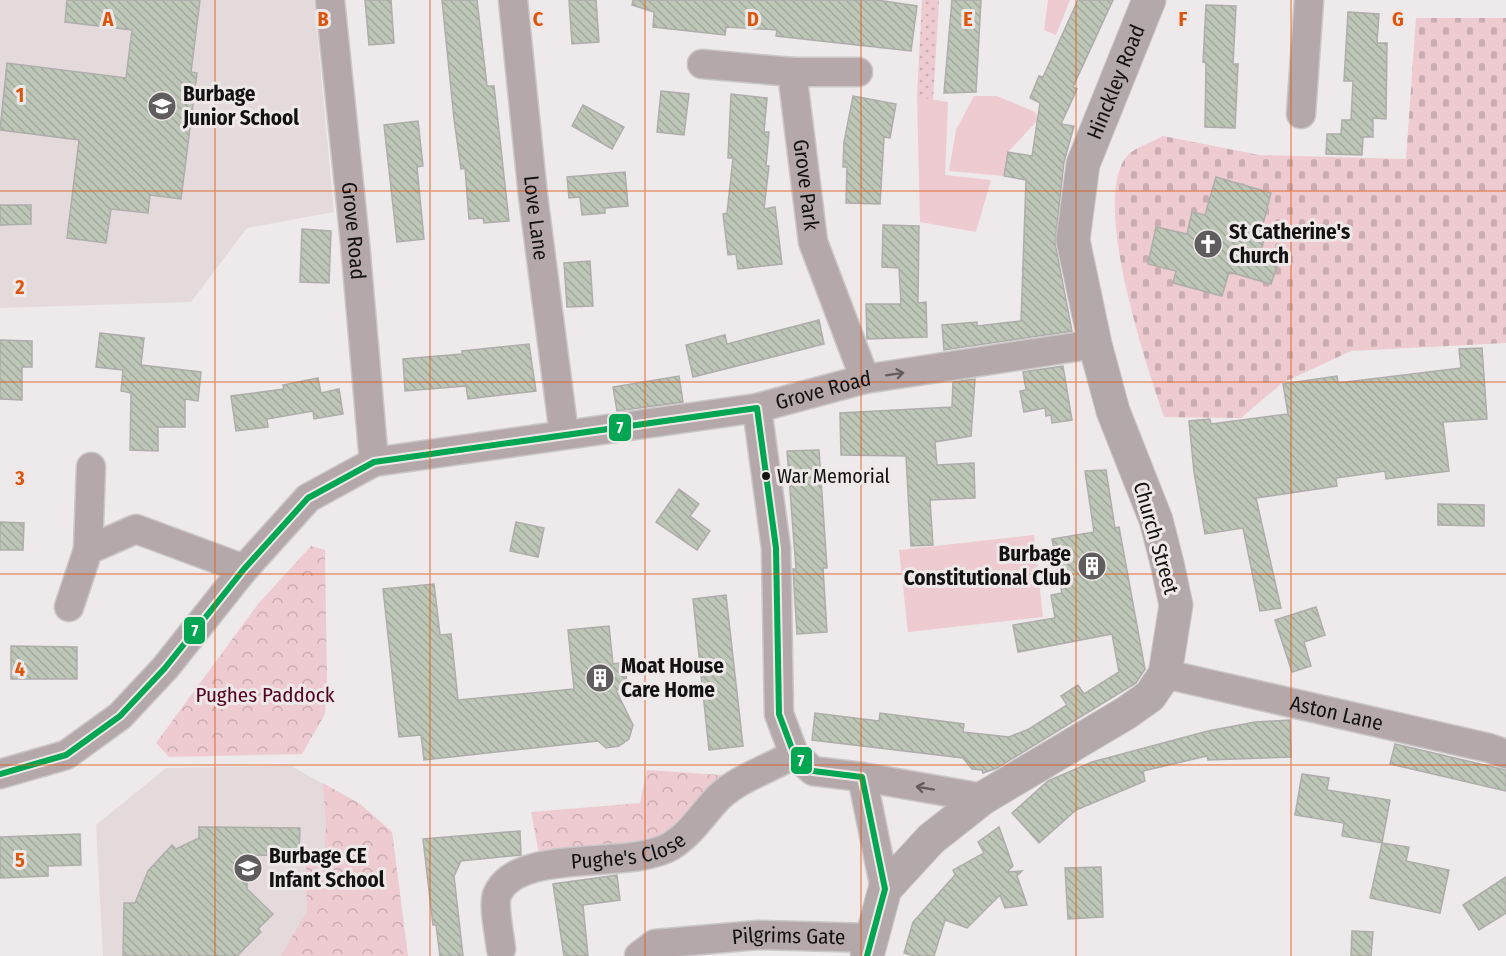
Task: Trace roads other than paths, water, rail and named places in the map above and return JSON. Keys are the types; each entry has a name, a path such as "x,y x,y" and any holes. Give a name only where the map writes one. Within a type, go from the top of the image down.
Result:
{"main road":[{"name":"Hinckley Road","path":"1083,164 1149,0"},
{"name":"Church Street","path":"869,947 885,889 932,839 982,798 1126,713 1150,696 1165,674 1176,605 1156,520 1113,411 1095,344 1073,240 1083,164"}],"street":[{"name":"Grove Road","path":"330,0 355,243 374,462"},
{"name":"Love Lane","path":"513,0 533,196 564,434"},
{"path":"1301,114 1309,0"},
{"path":"702,64 792,72 858,72"},
{"name":"Grove Park","path":"792,72 813,242 865,379"},
{"name":"Grove Road","path":"0,774 66,755 120,716 165,668 243,569 308,498 374,462 757,408 865,379 1095,344"},
{"path":"757,408 776,548 779,714 794,754 813,771 862,777 982,798"},
{"path":"69,607 88,550 91,467"},
{"path":"88,550 136,529 243,569"},
{"name":"Aston Lane","path":"1165,674 1489,748 1506,754"},
{"name":"Pughe's Close","path":"501,949 496,896 506,881 541,864 652,854 672,846 697,824 720,797 746,778 770,769 794,754"},
{"path":"862,777 885,889"},
{"name":"Pilgrims Gate","path":"639,956 655,944 758,935 869,947"}],"place":[{"name":"Burbage Junior School","path":"162,106"},
{"name":"St Catherine's Church","path":"1208,244"},
{"name":"War Memorial","path":"766,476"},
{"name":"Burbage Constitutional Club","path":"1092,566"},
{"name":"Moat House Care Home","path":"600,678"},
{"name":"Burbage CE Infant School","path":"248,868"}],"park label":[{"name":"Pughes Paddock","path":"265,695"}]}
